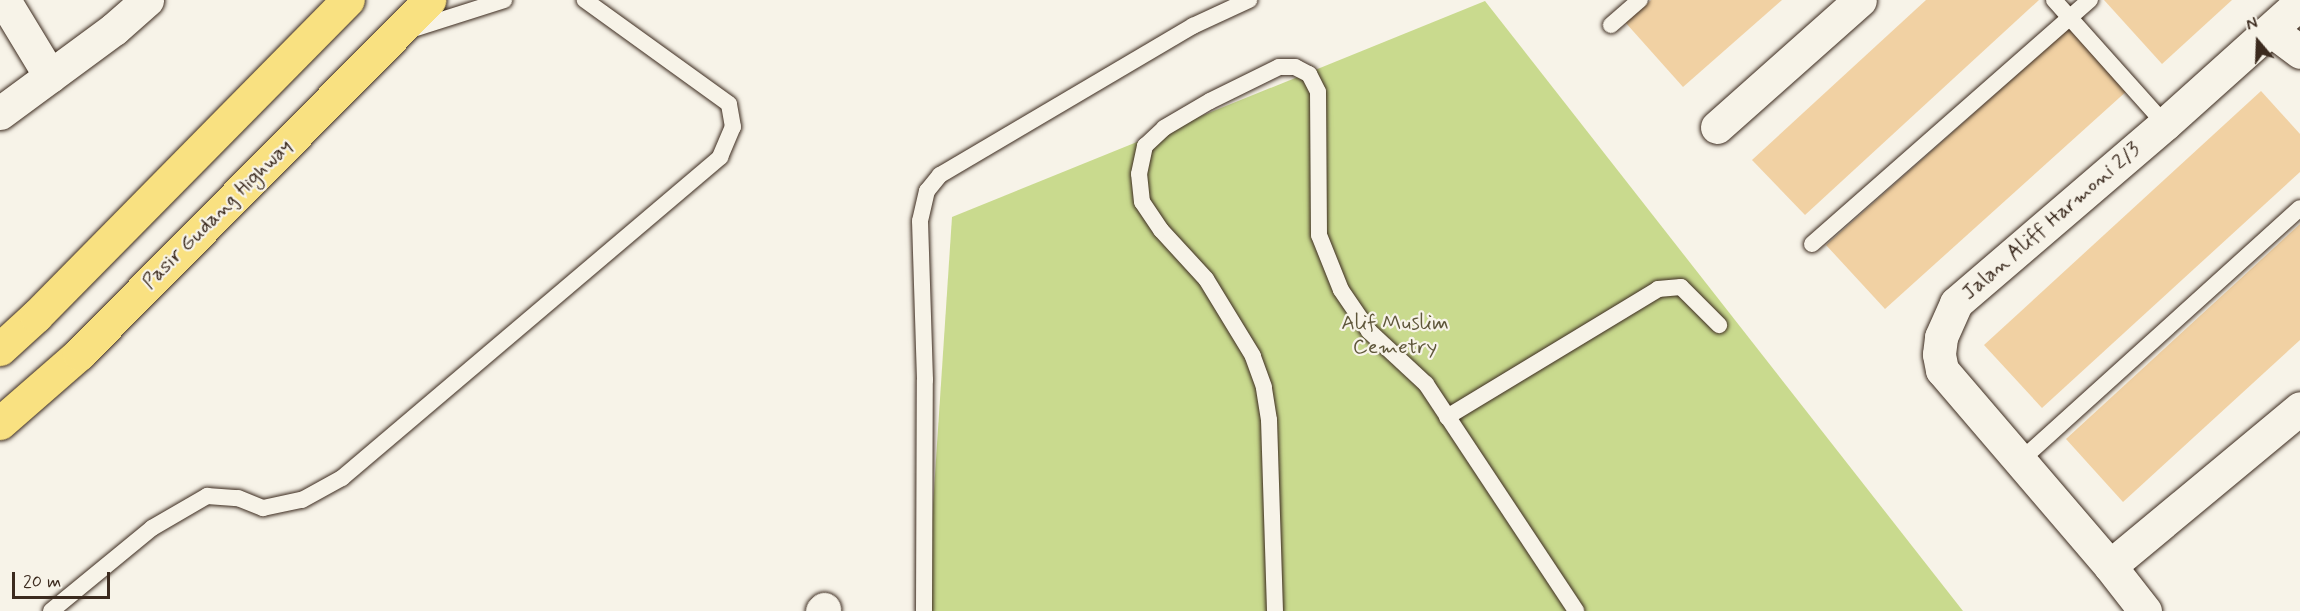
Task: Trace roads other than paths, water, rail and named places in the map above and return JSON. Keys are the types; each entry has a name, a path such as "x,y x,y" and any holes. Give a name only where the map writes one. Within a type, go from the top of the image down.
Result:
{"highway":[{"path":"0,349 348,0"},
{"name":"Pasir Gudang Highway","path":"0,423 79,354 429,0"}],"street":[{"path":"4,0 50,76"},
{"path":"0,113 114,29 147,0"},
{"path":"1717,127 1860,0"},
{"name":"Jalan Aliff Harmoni 2/3","path":"2145,611 2110,566 1942,370 1939,354 1946,320 1956,303 2165,124 2300,3"},
{"path":"2271,30 2300,52"},
{"path":"2110,566 2300,408"}],"lane":[{"path":"396,34 504,0"},
{"path":"51,611 152,528 207,496 238,498 263,508 302,500 342,478 720,157 733,127 729,104 585,0"},
{"path":"924,611 925,380 920,221 927,191 940,175 950,169 1193,26 1249,0"},
{"path":"1611,25 1640,0"},
{"path":"2054,0 2165,124"},
{"path":"1812,244 2090,0"},
{"path":"1275,611 1269,420 1264,387 1253,356 1206,279 1161,230 1142,202 1139,174 1145,146 1164,128 1210,101 1279,67 1295,67 1308,74 1318,92 1319,235 1341,290 1369,331 1426,384 1576,611"},
{"path":"2020,461 2300,207"},
{"path":"1447,417 1659,289 1681,287 1719,325"}],"park label":[{"name":"Alif Muslim Cemetry","path":"1395,335"}]}
